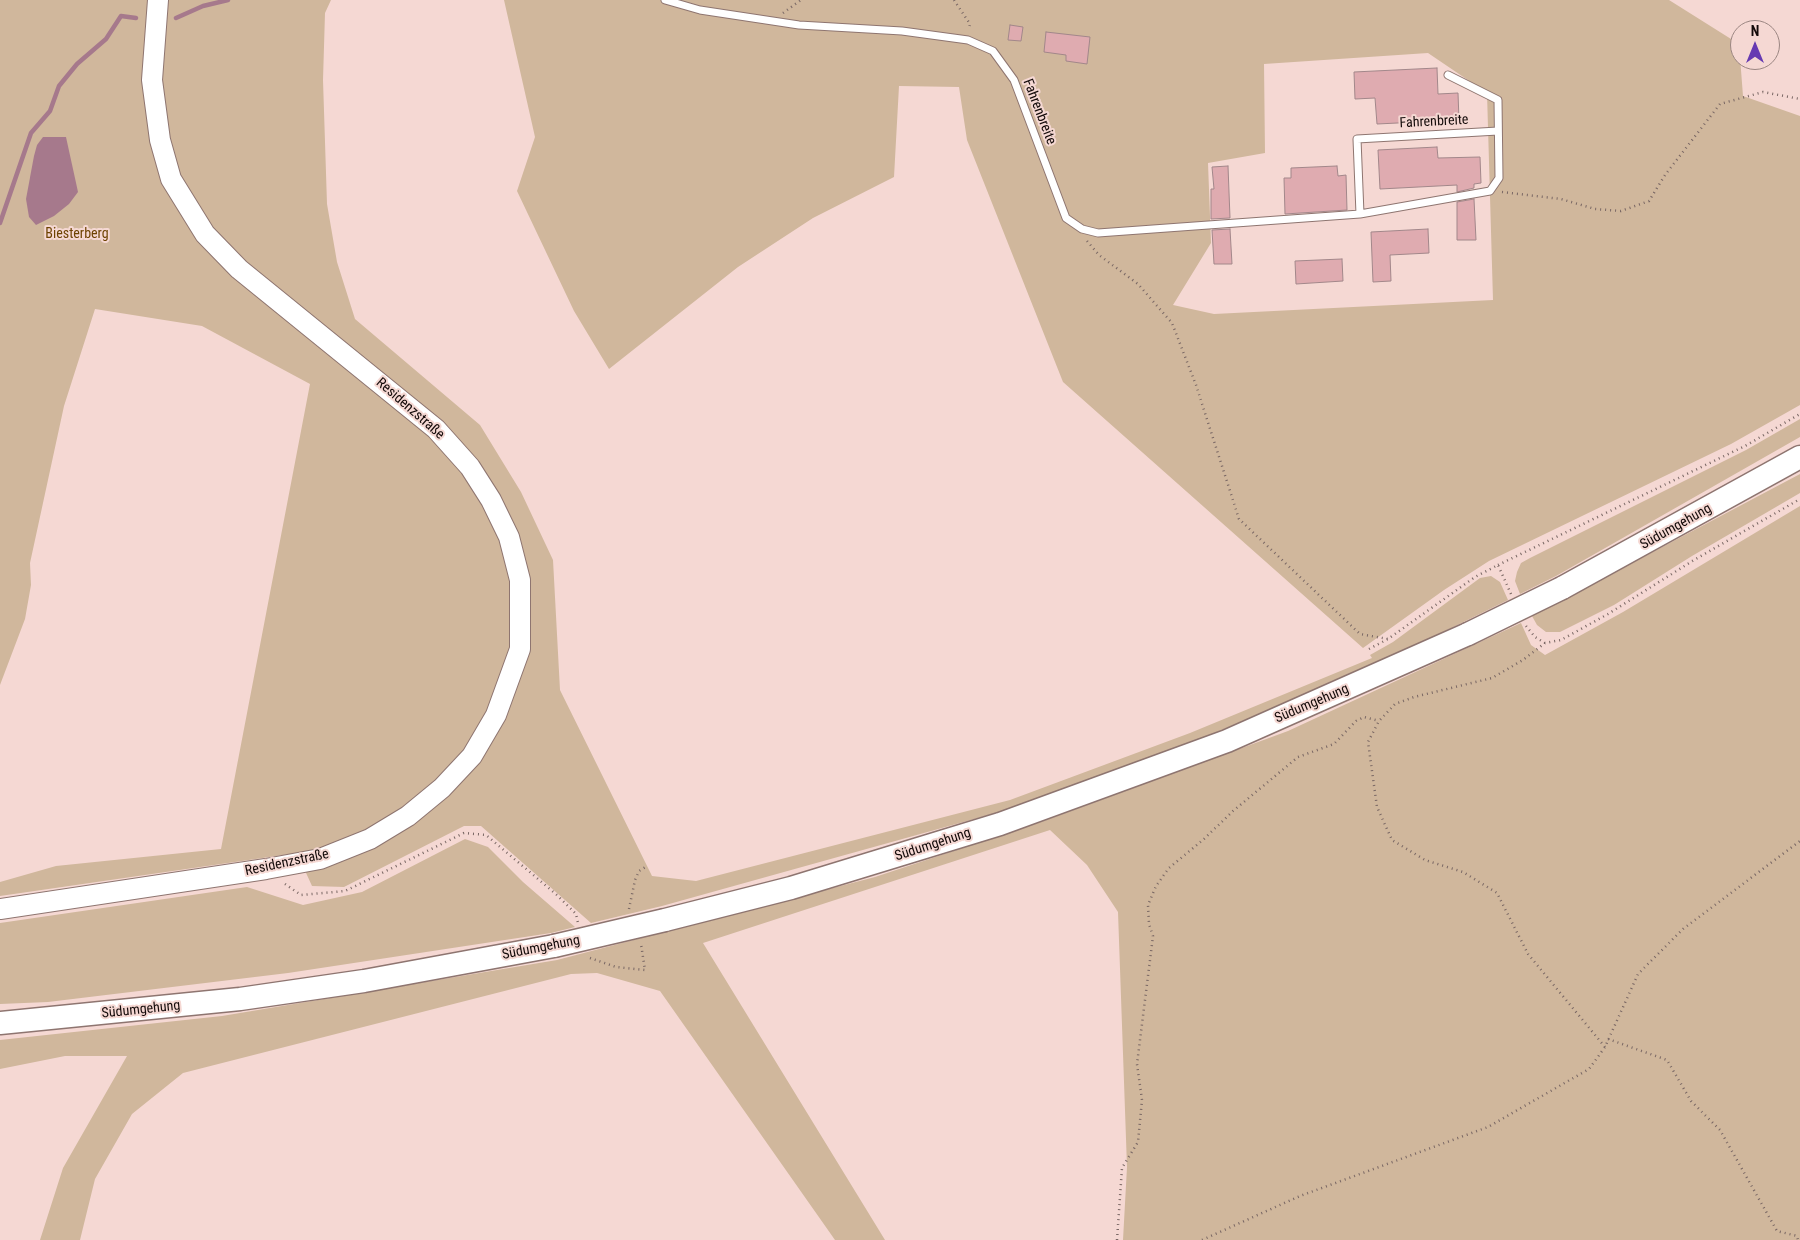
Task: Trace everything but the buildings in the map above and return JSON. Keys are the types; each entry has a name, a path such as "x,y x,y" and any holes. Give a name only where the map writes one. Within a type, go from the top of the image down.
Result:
{"main road":[{"name":"Residenzstraße","path":"0,909 266,870 320,859 370,839 408,816 442,788 472,756 496,715 520,649 520,580 509,537 492,500 464,460 436,429 239,269 205,234 189,211 171,179 160,140 152,80 158,0"},
{"name":"Südumgehung","path":"0,1024 240,999 364,981 554,946 791,888 1000,824 1227,741 1468,634 1562,588 1800,457"}],"lane":[{"name":"Fahrenbreite","path":"665,0 700,10 799,25 902,31 968,40 992,51 1014,80 1066,218 1082,229 1098,234 1360,214 1490,191"},
{"path":"1448,75 1498,100 1499,178 1490,191"},
{"name":"Fahrenbreite","path":"1360,214 1357,139 1498,131"}],"path":[{"path":"772,21 801,0"},
{"path":"954,0 970,24 968,40"},
{"path":"1490,191 1562,199 1595,209 1621,211 1649,201 1665,175 1720,104 1763,92 1800,99"},
{"path":"1086,240 1100,254 1138,284 1172,323 1196,385 1239,519 1360,634 1388,640"},
{"path":"1369,649 1388,640 1475,577 1745,446 1800,414"},
{"path":"1605,1047 1528,954 1497,893 1463,872 1425,860 1392,840 1377,807 1369,762 1368,742 1379,721 1395,704 1414,697 1492,678 1523,660 1545,643 1561,640 1608,614 1694,560 1800,499"},
{"path":"1498,566 1513,597"},
{"path":"1524,621 1535,638 1545,643"},
{"path":"1117,1240 1122,1168 1138,1142 1142,1100 1136,1064 1153,936 1149,924 1148,905 1156,886 1170,868 1233,811 1298,757 1334,744 1356,721 1364,717 1379,721"},
{"path":"266,870 301,895 345,891 464,832 486,835 557,895 576,914 581,931"},
{"path":"1202,1240 1300,1196 1488,1127 1589,1069 1605,1047 1638,974 1683,929 1800,841"},
{"path":"629,911 635,880 639,871 647,866"},
{"path":"588,957 616,966 645,970 641,941"},
{"path":"1608,1039 1667,1060 1692,1101 1720,1130 1777,1231 1797,1236 1798,1240"}],"green space":[{"name":"Biesterberg","path":"0,0 331,0 325,13 323,80 327,204 337,262 355,319 480,425 521,492 553,560 560,690 652,876 696,881 1010,800 1190,733 1372,658 1370,655 1393,642 1480,578 1491,576 1500,582 1508,600 1360,673 1156,757 1010,809 662,906 591,923 481,826 464,826 344,887 312,886 297,853 0,896 0,882 56,866 221,849 310,384 202,326 95,309 64,406 30,563 31,585 25,619 0,685"},
{"path":"504,0 1669,0 1730,38 1730,70 1741,70 1743,96 1800,116 1800,405 1731,444 1489,561 1444,590 1363,648 1063,382 967,140 959,87 899,86 894,177 813,218 738,267 609,369 574,311 517,191 535,137","holes":["1428,53 1487,93 1493,300 1214,314 1173,305 1211,243 1208,163 1265,153 1264,64"]},
{"path":"1800,419 1800,437 1556,576 1520,594 1515,581 1521,563 1746,450"},
{"path":"1800,474 1800,493 1692,556 1614,605 1560,632 1546,632 1537,625 1532,616"},
{"path":"1800,506 1800,1240 1123,1240 1127,1167 1118,912 1087,865 1050,830 703,943 885,1240 835,1240 660,991 597,973 571,974 183,1073 132,1114 95,1179 80,1240 40,1240 63,1168 127,1056 65,1056 0,1069 0,1040 222,1016 557,960 875,877 1038,823 1288,731 1521,623 1531,645 1545,655 1623,612"},
{"path":"465,839 488,847 523,882 575,927 551,933 288,973 48,1002 0,1004 0,923 247,887 303,905 362,892"}],"shaded area":[{"path":"43,137 66,137 78,192 69,204 54,216 36,225 29,217 26,199 37,145"}],"waterway":[{"path":"176,18 203,6 228,0"},
{"path":"0,223 31,133 50,111 59,86 77,64 106,39 121,16 136,18"}]}
